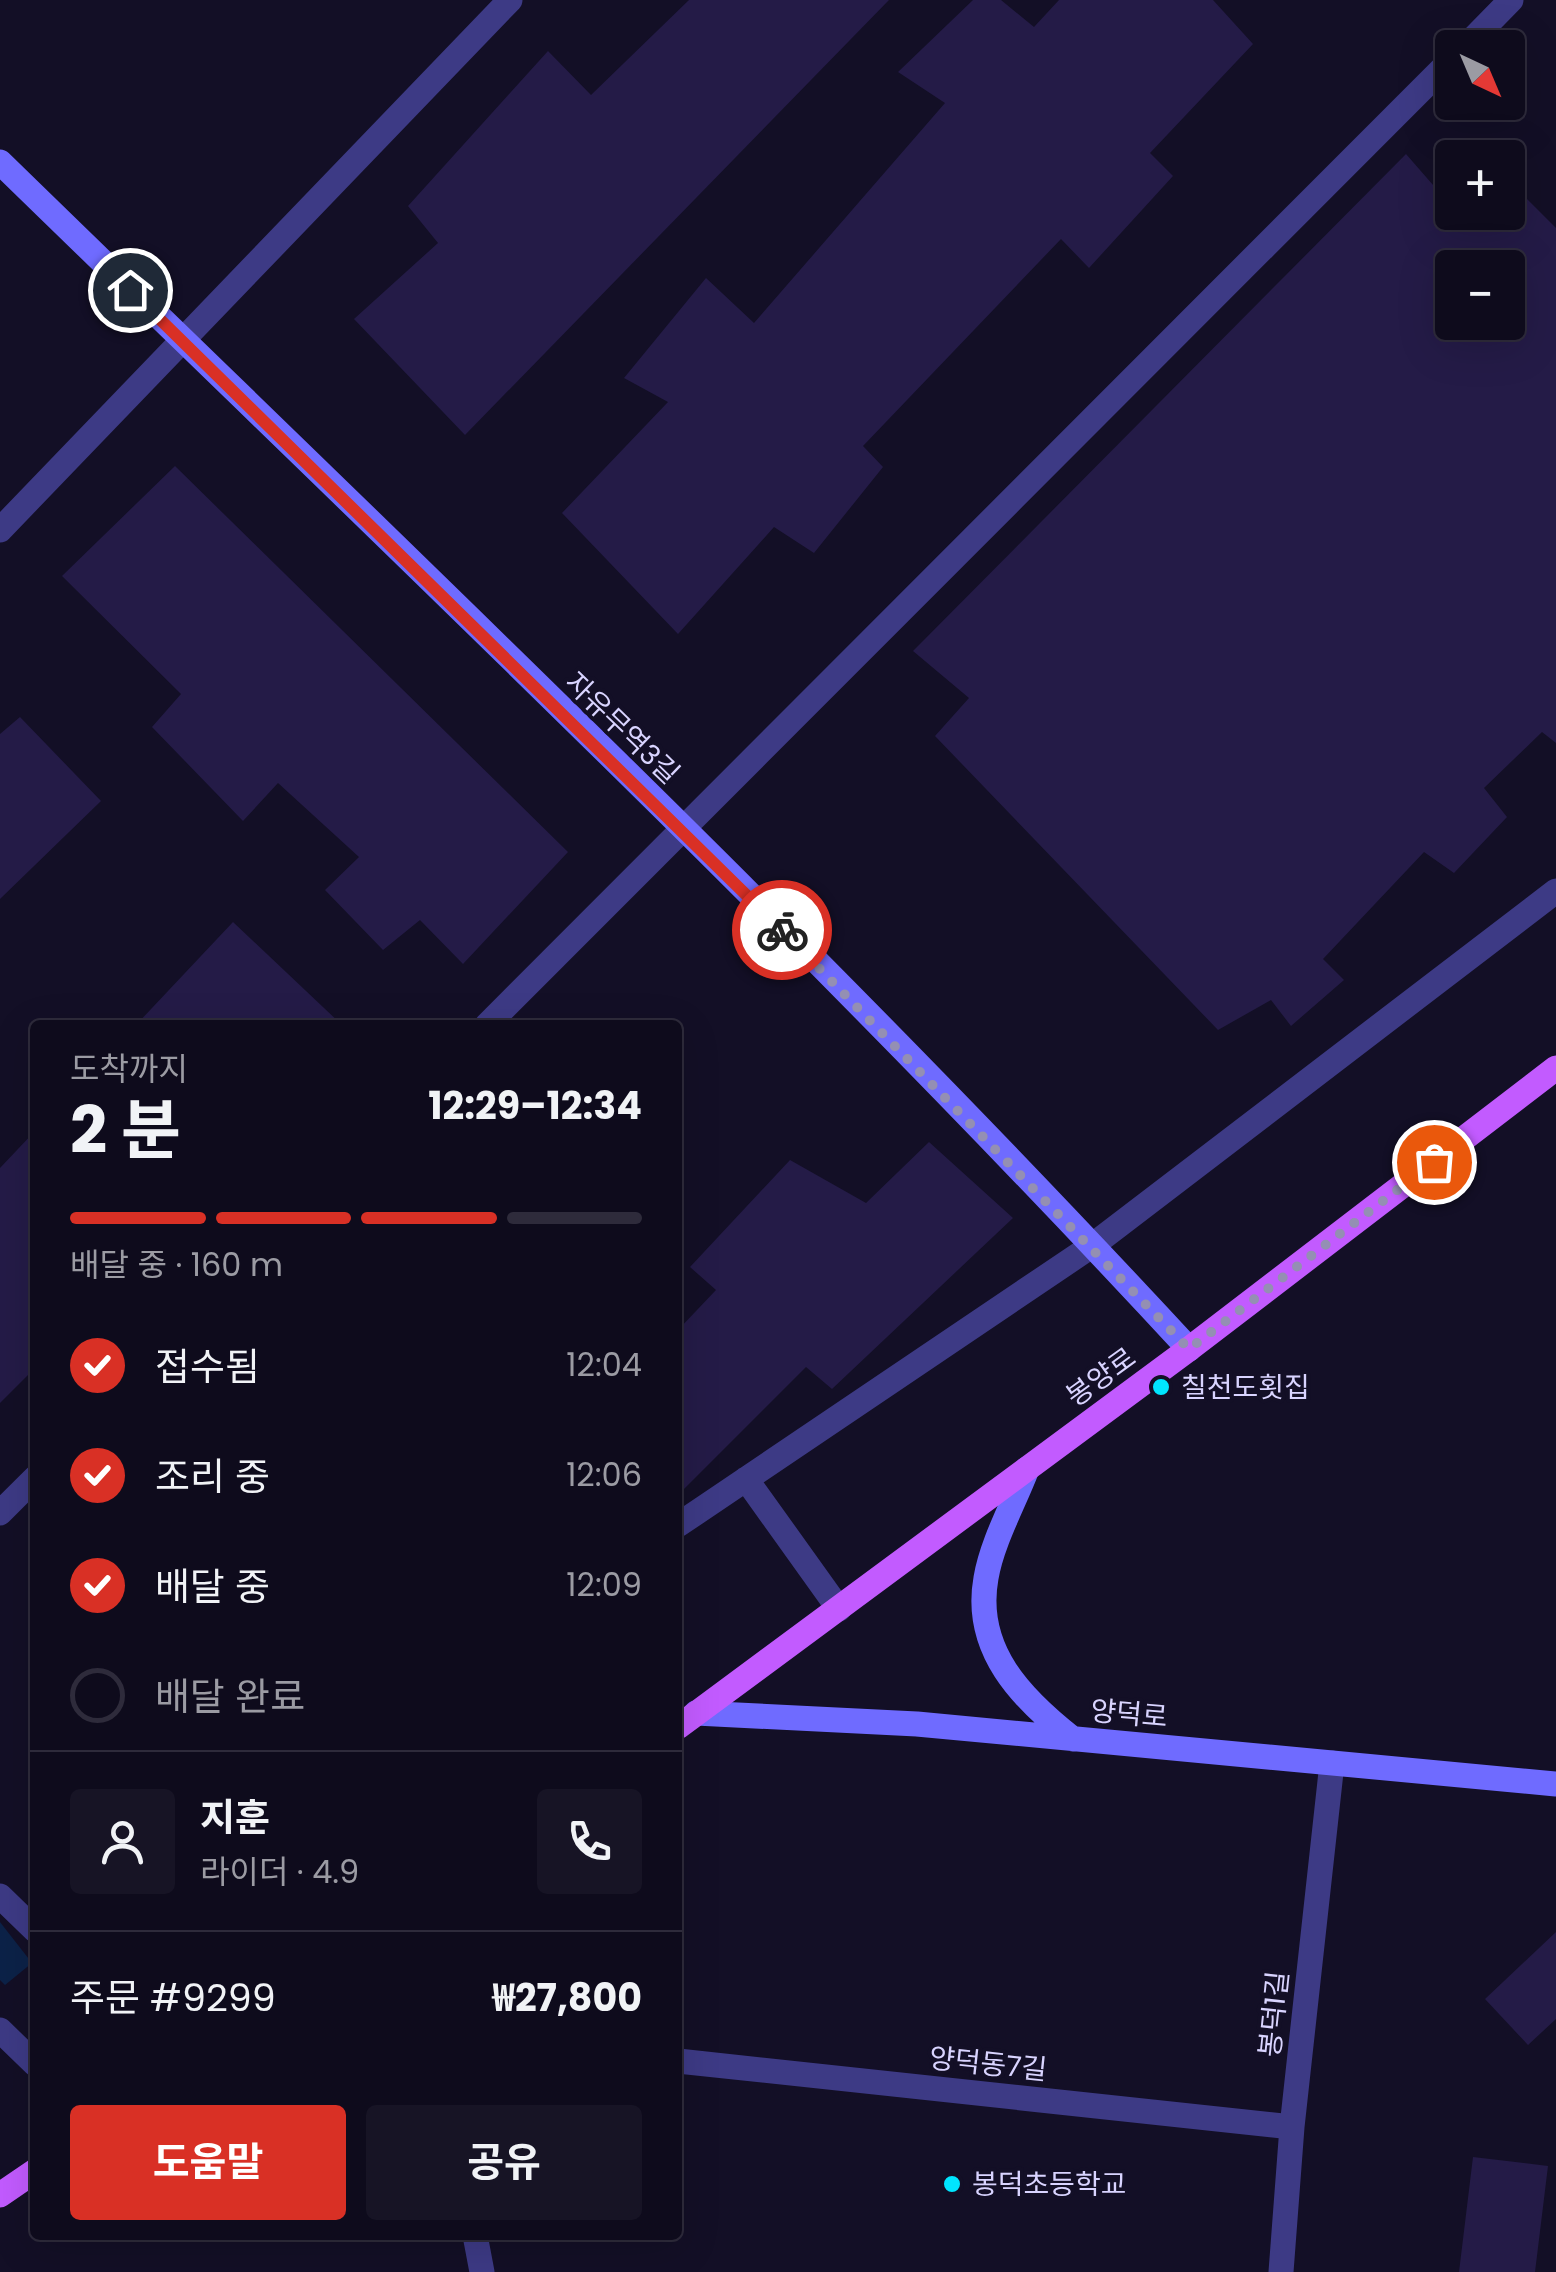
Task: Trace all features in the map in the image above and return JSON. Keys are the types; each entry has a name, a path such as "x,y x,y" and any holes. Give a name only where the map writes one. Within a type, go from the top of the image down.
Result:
{"main road":[{"name":"봉양로","path":"687,1720 1189,1349 1556,1068"},
{"path":"0,2194 30,2174"}],"street":[{"path":"0,530 510,0"},
{"path":"1482,30 1511,0"},
{"path":"493,1020 1435,75"},
{"name":"자유무역3길","path":"0,162 683,829 1094,1246 1189,1349"},
{"path":"682,1523 1094,1246 1556,890"},
{"path":"1027,1469 986,1578 987,1628 1014,1689 1073,1739"},
{"path":"746,1479 839,1608"},
{"path":"0,1513 30,1483"},
{"name":"양덕로","path":"687,1720 917,1724 1556,1784"},
{"name":"봉덕1길","path":"1281,2272 1292,2127 1332,1763"},
{"path":"0,1896 30,1925"},
{"path":"0,2030 30,2059"},
{"name":"양덕동7길","path":"682,2061 1292,2127"},
{"path":"476,2240 482,2272"}],"water":[{"path":"0,1922 30,1965 5,1985 0,1980"}],"building":[{"path":"689,0 889,0 465,435 354,319 438,243 408,206 548,51 591,95"},
{"path":"973,0 1001,0 1034,27 1059,0 1213,0 1253,44 1150,153 1173,176 1089,268 1061,239 863,446 883,467 814,553 774,527 678,634 562,513 668,402 624,378 706,278 754,323 945,103 898,72"},
{"path":"1406,154 1435,187 1435,230 1525,230 1525,197 1556,228 1556,743 1542,732 1484,788 1507,817 1454,873 1424,852 1323,959 1344,980 1291,1026 1271,1000 1218,1030 935,736 969,698 913,651"},
{"path":"175,466 568,852 463,964 420,920 383,950 325,890 359,857 278,783 243,821 152,727 181,694 62,576"},
{"path":"20,717 101,801 0,899 0,734"},
{"path":"233,922 337,1020 141,1020"},
{"path":"30,1136 30,1373 0,1403 0,1168"},
{"path":"929,1142 1013,1218 832,1389 806,1367 682,1491 682,1326 716,1290 690,1267 790,1160 866,1203"},
{"path":"1556,1932 1556,2019 1528,2045 1485,1999"},
{"path":"1473,2157 1548,2166 1535,2272 1459,2272"}],"way so far":[{"path":"782,930 1094,1246 1189,1349 1434,1162"}],"place":[{"name":"칠천도횟집","path":"1161,1387"},
{"name":"봉덕초등학교","path":"952,2184"}],"route":[{"path":"130,290 656,802 782,930"}]}
